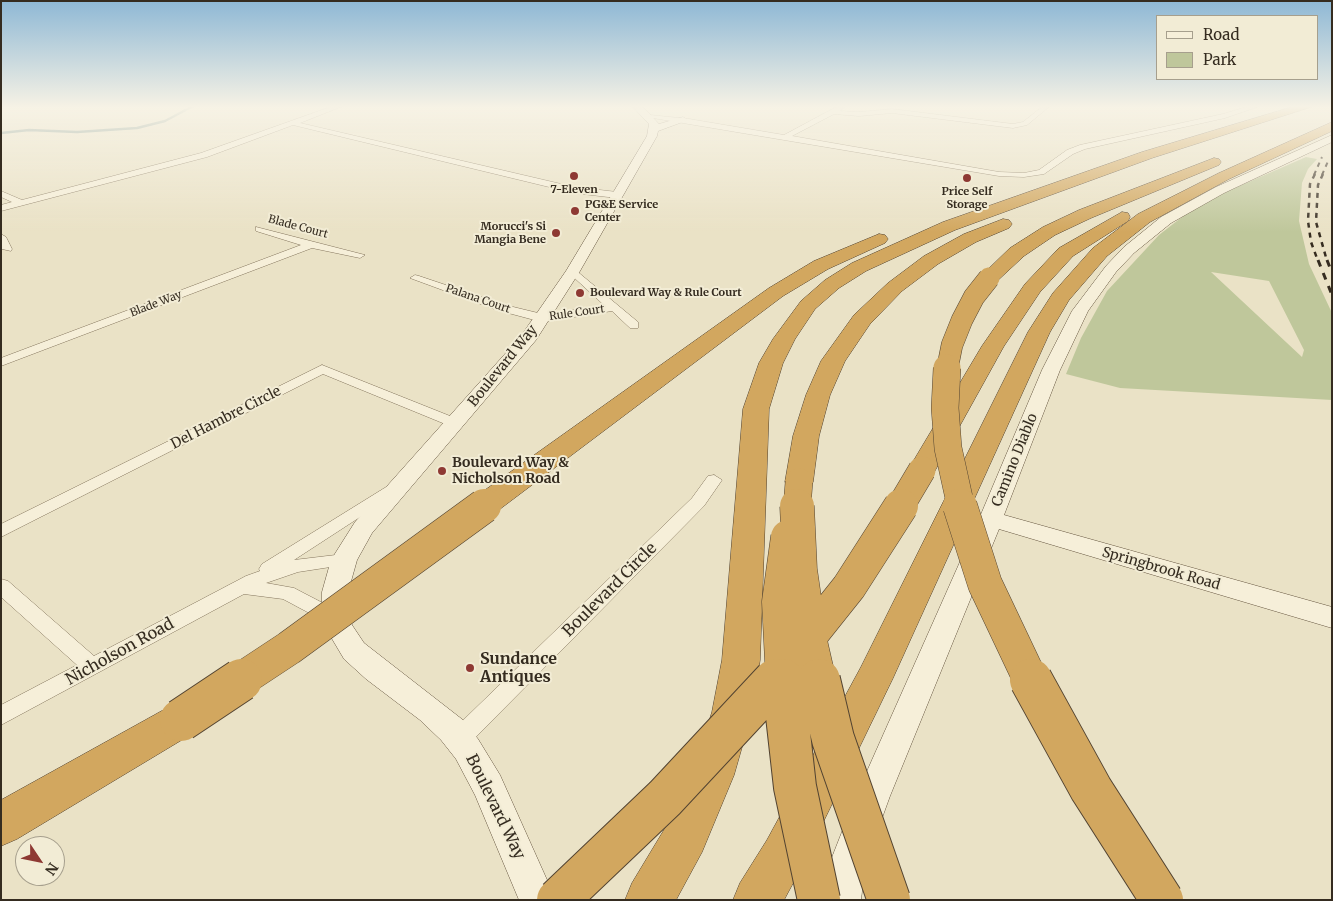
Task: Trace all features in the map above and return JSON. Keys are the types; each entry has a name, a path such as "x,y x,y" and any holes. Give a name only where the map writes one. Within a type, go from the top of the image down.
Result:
{"highway":[{"path":"649,900 686,836 697,812 712,774 732,712 742,639 755,420 764,381 775,355 808,305 845,276 904,245 1030,208 1203,148"},
{"path":"1162,900 1091,789 1018,657 985,584 951,471 945,428 946,375 952,345 974,297 989,278 1016,252 1061,225 1250,148"},
{"path":"558,900 665,798 781,673 828,615 863,566 922,470 1008,320 1032,288 1057,260 1075,245 1117,219 1272,148"},
{"path":"757,900 783,856 874,678 1039,332 1067,287 1108,244 1148,215 1224,176 1273,148"},
{"path":"1,824 181,720 289,648 806,273 853,250 901,231 986,204 1030,208"},
{"path":"819,900 794,778 780,638 780,583 806,436 818,394 833,361 850,335 883,297 931,260 1030,208"},
{"path":"799,482 797,509 800,570 815,663 850,792 889,900"}],"street":[{"path":"1,208 195,158 223,148"},
{"path":"397,148 574,190 617,195"},
{"name":"Boulevard Way","path":"538,900 485,780 459,738 432,711 361,658 343,636 336,619 335,592 344,560 363,528 507,364 542,318 617,195 640,148"},
{"path":"850,148 999,174 1024,175 1041,172 1070,152 1080,148"},
{"name":"Camino Diablo","path":"842,900 847,865 870,805 991,519 1022,438 1067,335 1094,289 1111,268 1148,234 1183,209 1278,148"},
{"path":"1,194 22,203"},
{"name":"Blade Court","path":"259,229 310,245 360,255"},
{"path":"1,237 7,249"},
{"name":"Blade Way","path":"1,362 310,245"},
{"name":"Rule Court","path":"572,271 634,326"},
{"name":"Palana Court","path":"415,278 501,308 542,318"},
{"name":"Rule Court","path":"542,318 612,308"},
{"name":"Del Hambre Circle","path":"1,531 322,369 455,423"},
{"name":"Boulevard Circle","path":"459,738 703,497 714,480"},
{"name":"Nicholson Road","path":"1,716 239,587 403,481"},
{"name":"Springbrook Road","path":"991,519 1332,618"},
{"name":"Nicholson Road","path":"239,587 297,566 344,560"},
{"path":"1,586 93,667"},
{"path":"239,587 287,592 336,619"}],"green space":[{"path":"1306,157 1317,159 1308,169 1302,183 1299,221 1309,264 1332,313 1332,400 1120,388 1066,374 1081,338 1107,291 1159,235 1191,210 1228,191","holes":["1211,272 1269,281 1304,350 1302,357"]}],"railway":[{"path":"1314,175 1322,157"},
{"path":"1322,175 1329,159"},
{"path":"1315,174 1310,184 1308,221 1311,242 1318,261"},
{"path":"1323,174 1318,185 1316,222 1327,261"},
{"path":"1318,260 1332,295"},
{"path":"1327,260 1332,273"}],"place":[{"name":"7-Eleven","path":"574,176"},
{"name":"Price Self Storage","path":"967,178"},
{"name":"PG&E Service Center","path":"575,211"},
{"name":"Morucci's Si Mangia Bene","path":"556,233"},
{"name":"Boulevard Way & Rule Court","path":"580,293"},
{"name":"Boulevard Way & Nicholson Road","path":"442,471"},
{"name":"Sundance Antiques","path":"470,668"}]}
